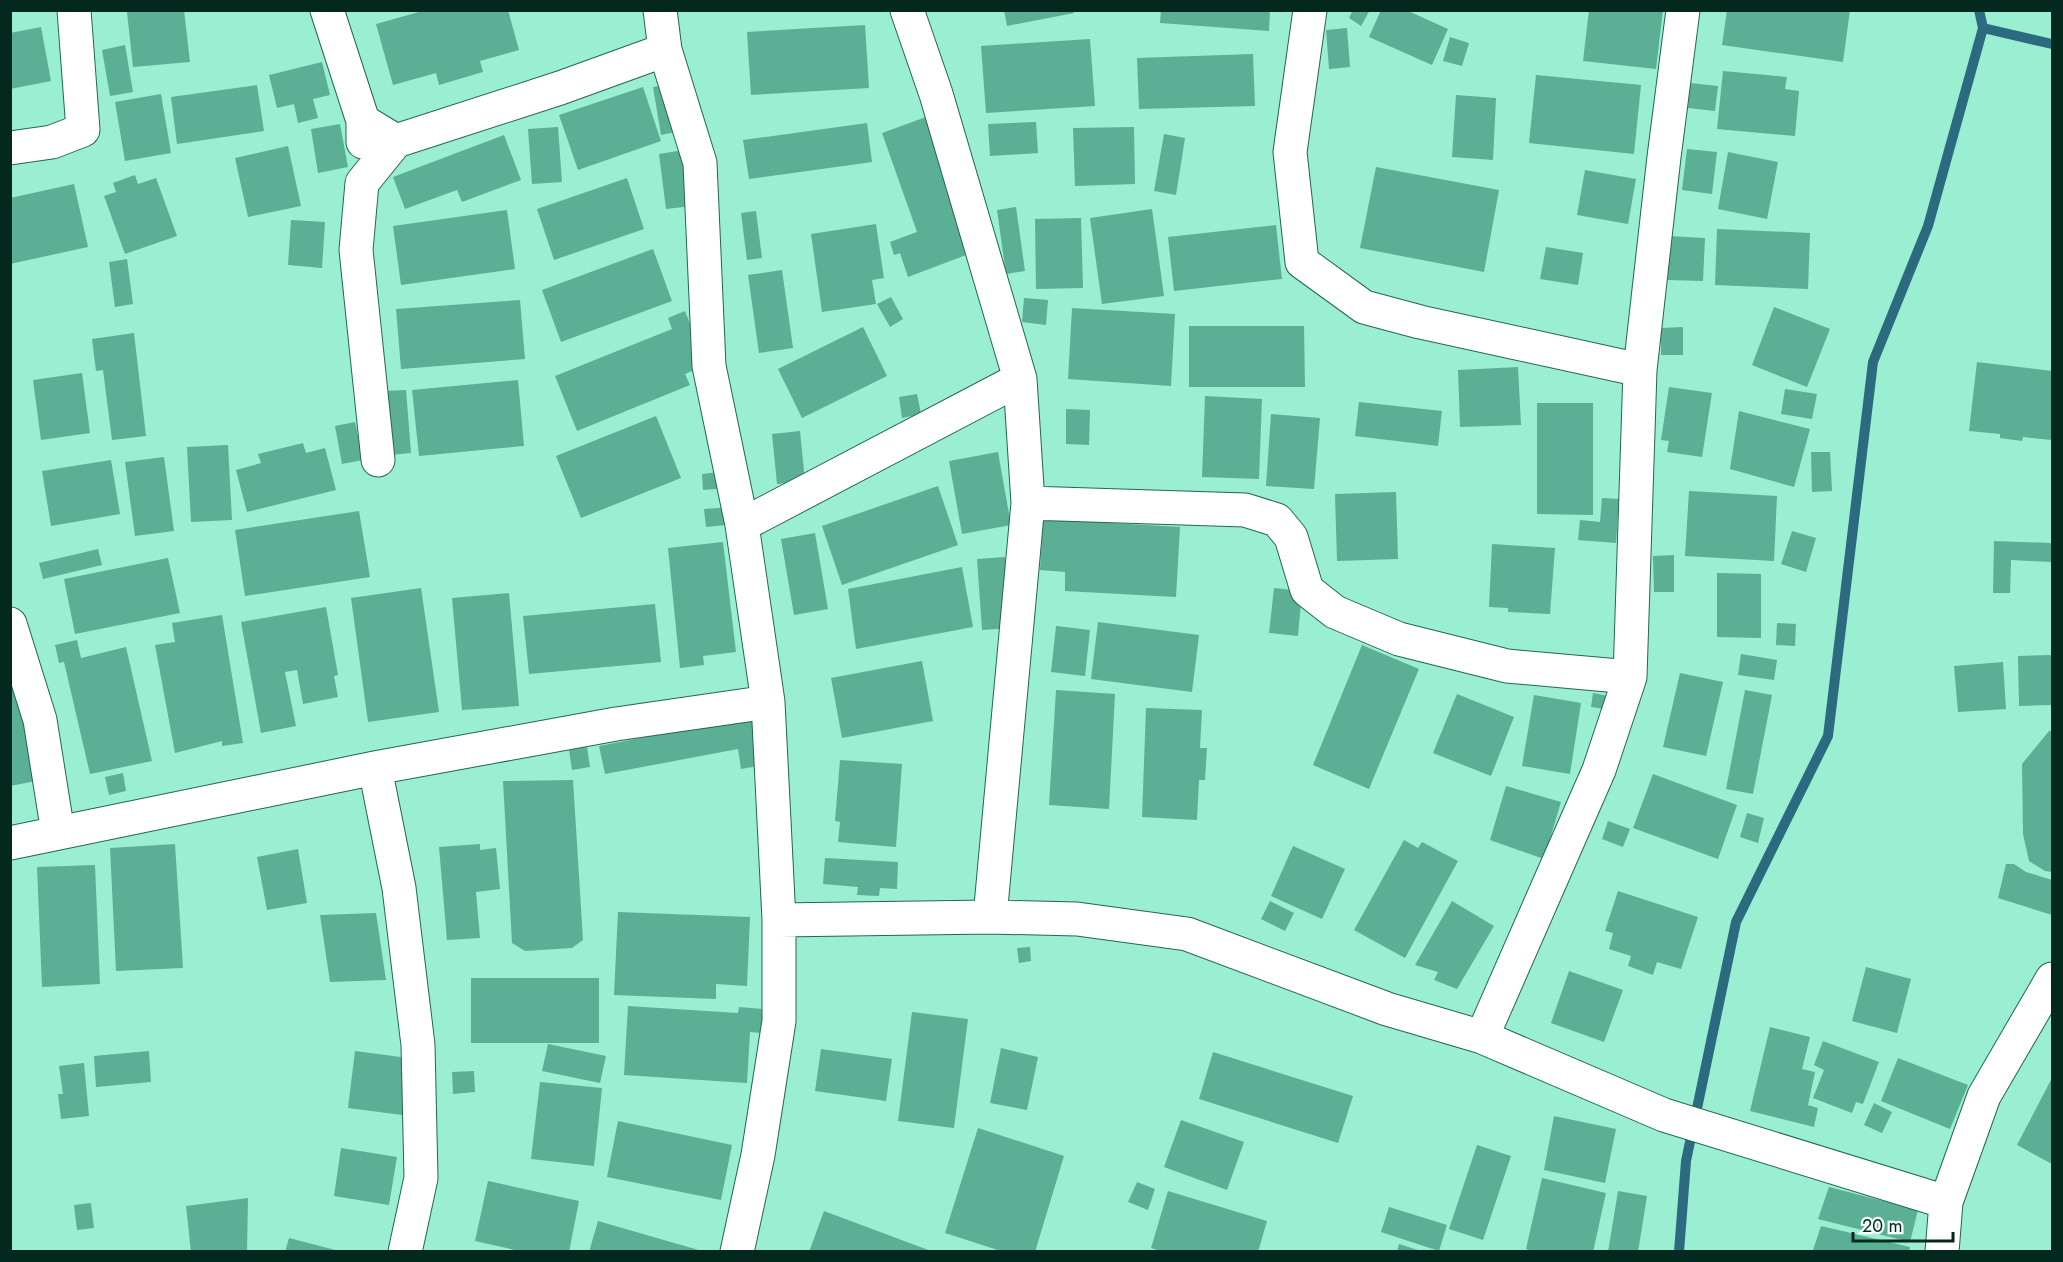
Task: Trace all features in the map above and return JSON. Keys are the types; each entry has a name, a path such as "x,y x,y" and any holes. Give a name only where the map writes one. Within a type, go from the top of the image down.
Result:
{"street":[{"path":"10,148 52,142 83,130 74,10"},
{"path":"327,10 363,121 362,183 356,250 378,460"},
{"path":"660,10 665,50 700,163 709,366 742,525 768,702 779,920 778,1021 758,1155 737,1251"},
{"path":"907,10 936,94 1020,380 1028,503 990,917"},
{"path":"1310,10 1290,152 1302,262 1364,307 1420,322 1640,370"},
{"path":"1482,1037 1599,770 1629,677 1640,370 1683,10"},
{"path":"362,183 396,141 560,88 665,50"},
{"path":"363,121 396,141"},
{"path":"742,525 1020,380"},
{"path":"1028,503 1245,510 1276,520 1291,537 1307,590 1335,612 1399,639 1507,666 1629,677"},
{"path":"10,624 40,720 58,833"},
{"path":"10,843 375,768 616,724 768,702"},
{"path":"375,768 399,888 418,1045 421,1178 405,1251"},
{"path":"779,920 990,917 1077,919 1187,934 1387,1009 1482,1037 1664,1115 1946,1202"},
{"path":"1942,1251 1946,1202 1984,1096 2052,979"}],"building":[{"path":"184,10 190,62 133,67 127,12"},
{"path":"426,10 508,10 519,50 480,61 483,72 439,85 436,73 393,85 376,24"},
{"path":"1004,10 1073,10 1074,13 1007,26"},
{"path":"1161,10 1270,10 1269,31 1160,23"},
{"path":"1353,10 1370,10 1361,26 1349,18"},
{"path":"1381,10 1406,10 1448,29 1432,65 1369,37"},
{"path":"1589,10 1663,10 1656,69 1583,61"},
{"path":"1727,10 1850,10 1843,62 1722,45"},
{"path":"865,25 869,88 751,95 747,32"},
{"path":"41,27 51,81 10,89 10,33"},
{"path":"1347,28 1350,67 1329,69 1326,30"},
{"path":"1450,37 1469,43 1462,66 1443,61"},
{"path":"1090,39 1095,106 986,113 981,46"},
{"path":"125,45 133,92 110,96 102,50"},
{"path":"1253,54 1255,106 1139,109 1137,58"},
{"path":"322,62 330,95 313,99 318,118 298,123 294,104 277,108 269,75"},
{"path":"1723,71 1787,77 1785,89 1799,91 1795,136 1717,129"},
{"path":"1536,75 1641,85 1634,154 1529,143"},
{"path":"1690,83 1718,86 1715,111 1688,108"},
{"path":"672,84 680,131 661,135 653,87"},
{"path":"257,85 264,131 177,144 171,97"},
{"path":"643,87 661,141 578,170 559,115"},
{"path":"161,94 171,153 125,161 115,102"},
{"path":"1456,95 1496,98 1493,160 1452,157"},
{"path":"926,117 974,252 908,277 900,253 894,255 890,242 917,232 882,133"},
{"path":"1036,122 1038,153 990,156 988,124"},
{"path":"867,123 872,162 749,179 743,140"},
{"path":"340,124 348,167 318,173 311,129"},
{"path":"558,127 562,182 532,184 528,129"},
{"path":"1134,127 1135,184 1075,186 1073,128"},
{"path":"1164,134 1185,138 1176,195 1154,191"},
{"path":"504,135 521,180 462,202 457,190 405,209 393,177"},
{"path":"288,146 301,206 248,217 235,158"},
{"path":"1687,149 1717,152 1712,194 1682,190"},
{"path":"684,150 692,206 666,209 659,154"},
{"path":"1728,152 1778,162 1767,219 1718,209"},
{"path":"1376,167 1499,190 1484,272 1360,248"},
{"path":"1585,170 1636,179 1628,224 1577,215"},
{"path":"135,175 138,184 156,178 177,236 125,254 104,196 116,192 113,183"},
{"path":"627,178 644,229 554,260 537,209"},
{"path":"74,184 88,247 10,264 10,198"},
{"path":"1016,207 1025,271 1006,274 997,210"},
{"path":"1152,209 1164,296 1102,304 1090,218"},
{"path":"507,210 515,269 401,285 393,226"},
{"path":"756,211 762,258 747,260 741,213"},
{"path":"1081,218 1083,288 1036,289 1035,219"},
{"path":"291,220 325,222 322,268 288,265"},
{"path":"876,224 884,278 872,280 876,304 822,312 811,234"},
{"path":"1276,225 1282,279 1174,291 1168,237"},
{"path":"1717,229 1810,233 1808,289 1715,285"},
{"path":"1669,236 1705,238 1703,281 1668,280"},
{"path":"1546,247 1583,253 1578,285 1540,279"},
{"path":"653,249 672,301 561,342 542,290"},
{"path":"127,259 133,304 115,307 109,262"},
{"path":"782,270 793,348 759,353 748,275"},
{"path":"891,297 903,319 890,327 877,304"},
{"path":"1024,298 1048,300 1046,325 1022,322"},
{"path":"520,300 525,359 401,369 396,309"},
{"path":"1774,307 1830,329 1807,387 1752,365"},
{"path":"1072,308 1175,314 1171,386 1068,379"},
{"path":"685,311 706,365 685,374 690,385 577,431 555,376 672,329 668,318"},
{"path":"1189,326 1304,326 1305,387 1189,387"},
{"path":"863,327 887,376 802,418 778,369"},
{"path":"1683,327 1683,355 1661,355 1661,328"},
{"path":"134,333 146,436 112,440 103,370 96,371 92,339"},
{"path":"1977,362 2052,371 2052,440 2023,437 2022,441 2000,438 2000,434 1969,431"},
{"path":"1518,367 1521,425 1460,427 1458,370"},
{"path":"82,373 90,433 41,440 33,380"},
{"path":"518,380 524,446 419,456 412,390"},
{"path":"1669,387 1712,393 1702,457 1667,452 1669,441 1661,440"},
{"path":"1785,389 1817,394 1812,419 1781,414"},
{"path":"406,390 411,453 390,455 385,391"},
{"path":"917,394 921,414 902,418 899,397"},
{"path":"1205,396 1262,399 1259,479 1202,477"},
{"path":"1359,402 1442,411 1438,446 1355,436"},
{"path":"1537,403 1593,403 1593,515 1537,514"},
{"path":"1066,409 1090,410 1089,445 1066,444"},
{"path":"1739,411 1810,429 1794,487 1730,469"},
{"path":"1271,414 1320,418 1314,489 1266,486"},
{"path":"656,416 681,478 581,518 556,456"},
{"path":"355,422 363,460 342,464 335,426"},
{"path":"800,431 805,481 777,484 772,434"},
{"path":"303,443 306,453 325,448 336,490 247,512 236,470 261,463 258,454"},
{"path":"228,445 232,520 191,522 187,447"},
{"path":"998,452 1011,525 962,534 949,461"},
{"path":"1811,452 1830,452 1832,491 1812,492"},
{"path":"164,457 174,531 135,536 125,462"},
{"path":"111,460 120,514 51,526 42,471"},
{"path":"727,471 728,488 703,490 702,474"},
{"path":"938,486 958,545 842,585 822,526"},
{"path":"1689,491 1777,496 1774,561 1685,556"},
{"path":"1396,492 1398,559 1337,561 1335,494"},
{"path":"1602,498 1619,499 1616,543 1578,540 1580,520 1600,522"},
{"path":"734,507 735,524 706,527 704,509"},
{"path":"359,511 370,577 245,596 235,530"},
{"path":"1043,519 1180,527 1176,597 1065,591 1065,572 1040,570"},
{"path":"1792,531 1816,538 1806,572 1781,564"},
{"path":"815,533 828,609 794,615 781,539"},
{"path":"1994,541 2051,543 2051,562 2011,560 2010,593 1993,593"},
{"path":"723,542 736,652 703,656 704,665 680,668 668,548"},
{"path":"1492,544 1555,548 1550,614 1508,612 1508,608 1489,607"},
{"path":"98,549 102,565 43,579 39,563"},
{"path":"1674,555 1674,592 1654,592 1653,556"},
{"path":"1005,557 1011,628 982,630 977,559"},
{"path":"168,558 180,613 75,634 64,579"},
{"path":"962,567 973,627 856,649 848,589"},
{"path":"1717,573 1761,574 1761,638 1717,637"},
{"path":"421,588 439,712 368,722 351,598"},
{"path":"1274,588 1302,591 1298,636 1269,633"},
{"path":"509,593 519,706 462,710 452,598"},
{"path":"655,604 661,662 529,674 523,616"},
{"path":"326,607 338,675 334,676 338,697 303,704 297,670 285,672 296,726 261,733 241,622"},
{"path":"222,615 243,743 222,746 222,741 175,753 155,645 175,642 172,623"},
{"path":"1098,622 1199,635 1192,692 1091,679"},
{"path":"1777,623 1796,624 1795,646 1776,645"},
{"path":"1056,626 1090,630 1085,676 1051,672"},
{"path":"77,640 81,658 126,647 152,761 90,774 64,662 59,663 55,645"},
{"path":"1362,645 1419,669 1369,789 1313,765"},
{"path":"1741,654 1777,660 1774,680 1738,675"},
{"path":"38,655 62,776 10,786 10,660"},
{"path":"2052,655 2052,705 2019,706 2018,656"},
{"path":"922,661 933,721 842,738 831,678"},
{"path":"2003,662 2006,709 1958,712 1954,666"},
{"path":"1680,673 1723,682 1706,756 1663,747"},
{"path":"1056,690 1115,694 1109,809 1049,805"},
{"path":"1745,690 1772,695 1753,794 1726,789"},
{"path":"1593,693 1613,697 1611,710 1591,707"},
{"path":"1457,694 1514,717 1491,776 1433,753"},
{"path":"1534,695 1581,703 1570,774 1522,766"},
{"path":"1146,708 1202,710 1200,748 1207,748 1205,780 1199,780 1197,820 1142,817"},
{"path":"760,715 769,764 741,769 738,749 605,774 599,746"},
{"path":"2049,731 2052,731 2052,872 2045,871 2029,861 2023,834 2022,764"},
{"path":"587,747 590,767 572,770 569,750"},
{"path":"840,760 902,764 896,847 838,842 840,822 835,821"},
{"path":"123,773 126,791 109,795 105,777"},
{"path":"1653,774 1737,805 1718,859 1633,828"},
{"path":"573,780 583,940 572,948 525,951 512,943 503,781"},
{"path":"1506,786 1561,802 1544,859 1490,840"},
{"path":"1747,813 1764,818 1758,843 1740,837"},
{"path":"1608,821 1630,829 1623,847 1602,839"},
{"path":"1404,840 1418,848 1422,842 1458,861 1405,958 1354,930"},
{"path":"175,844 183,968 116,971 110,848"},
{"path":"480,844 480,850 496,848 500,889 476,892 480,938 447,940 439,847"},
{"path":"1293,846 1345,869 1322,919 1271,896"},
{"path":"298,849 307,903 267,910 257,857"},
{"path":"825,858 898,862 897,889 880,888 879,896 857,895 858,887 823,884"},
{"path":"2006,864 2014,864 2026,872 2052,880 2052,915 1998,898"},
{"path":"95,865 100,984 42,987 37,867"},
{"path":"1618,891 1698,917 1681,969 1657,962 1653,975 1628,966 1631,956 1609,949 1613,933 1605,931"},
{"path":"1270,901 1294,913 1285,931 1261,919"},
{"path":"1452,901 1494,926 1457,989 1434,980 1438,972 1415,965"},
{"path":"618,912 750,917 747,986 716,984 716,999 614,995"},
{"path":"376,913 386,980 330,982 320,915"},
{"path":"1030,947 1031,961 1019,963 1017,948"},
{"path":"1866,967 1911,979 1897,1033 1852,1021"},
{"path":"1569,971 1623,990 1604,1042 1551,1023"},
{"path":"471,978 599,978 599,1043 471,1043"},
{"path":"628,1006 738,1013 739,1007 763,1009 761,1033 750,1032 747,1083 624,1075"},
{"path":"912,1012 968,1019 954,1128 898,1121"},
{"path":"1770,1027 1810,1037 1802,1069 1815,1072 1808,1105 1818,1108 1814,1127 1750,1111"},
{"path":"1823,1041 1879,1062 1863,1104 1856,1102 1852,1113 1813,1098 1824,1070 1814,1065"},
{"path":"548,1044 606,1056 600,1083 542,1071"},
{"path":"1001,1048 1038,1057 1027,1110 990,1103"},
{"path":"821,1049 892,1059 886,1101 815,1091"},
{"path":"149,1051 151,1082 96,1087 94,1056"},
{"path":"355,1051 408,1058 402,1115 348,1108"},
{"path":"1213,1052 1353,1096 1338,1143 1199,1099"},
{"path":"1898,1058 1968,1085 1950,1129 1881,1101"},
{"path":"84,1063 89,1116 61,1119 58,1094 63,1094 59,1066"},
{"path":"474,1071 475,1092 453,1094 452,1072"},
{"path":"2052,1078 2052,1164 2017,1145"},
{"path":"540,1082 602,1088 594,1166 531,1159"},
{"path":"1874,1103 1892,1112 1882,1133 1864,1125"},
{"path":"1554,1116 1616,1129 1605,1183 1544,1170"},
{"path":"1181,1120 1244,1142 1227,1190 1164,1167"},
{"path":"618,1121 732,1145 721,1200 607,1177"},
{"path":"978,1128 1064,1156 1035,1252 1004,1252 945,1233"},
{"path":"1477,1145 1511,1156 1483,1240 1449,1229"},
{"path":"341,1148 397,1157 389,1205 334,1196"},
{"path":"1542,1178 1606,1193 1593,1252 1537,1252 1526,1249"},
{"path":"488,1181 579,1201 569,1252 524,1252 475,1241"},
{"path":"1137,1182 1155,1189 1148,1210 1128,1202"},
{"path":"1829,1187 1918,1210 1910,1242 1818,1219"},
{"path":"1168,1191 1267,1221 1258,1252 1164,1252 1151,1248"},
{"path":"1618,1191 1647,1196 1638,1252 1608,1252"},
{"path":"248,1198 247,1252 191,1252 186,1206"},
{"path":"91,1203 94,1228 77,1230 74,1205"},
{"path":"1389,1207 1447,1225 1439,1251 1381,1232"},
{"path":"824,1211 931,1251 931,1252 809,1252"},
{"path":"598,1221 702,1251 589,1252"},
{"path":"1821,1226 1910,1247 1909,1252 1819,1252 1813,1250"},
{"path":"289,1238 339,1251 285,1252"},
{"path":"1399,1244 1421,1251 1421,1252 1397,1252"}],"waterway":[{"path":"1679,1252 1686,1161 1736,922 1828,736 1873,362 1928,226 1983,28 1979,10"},
{"path":"1983,28 2052,44"}]}
